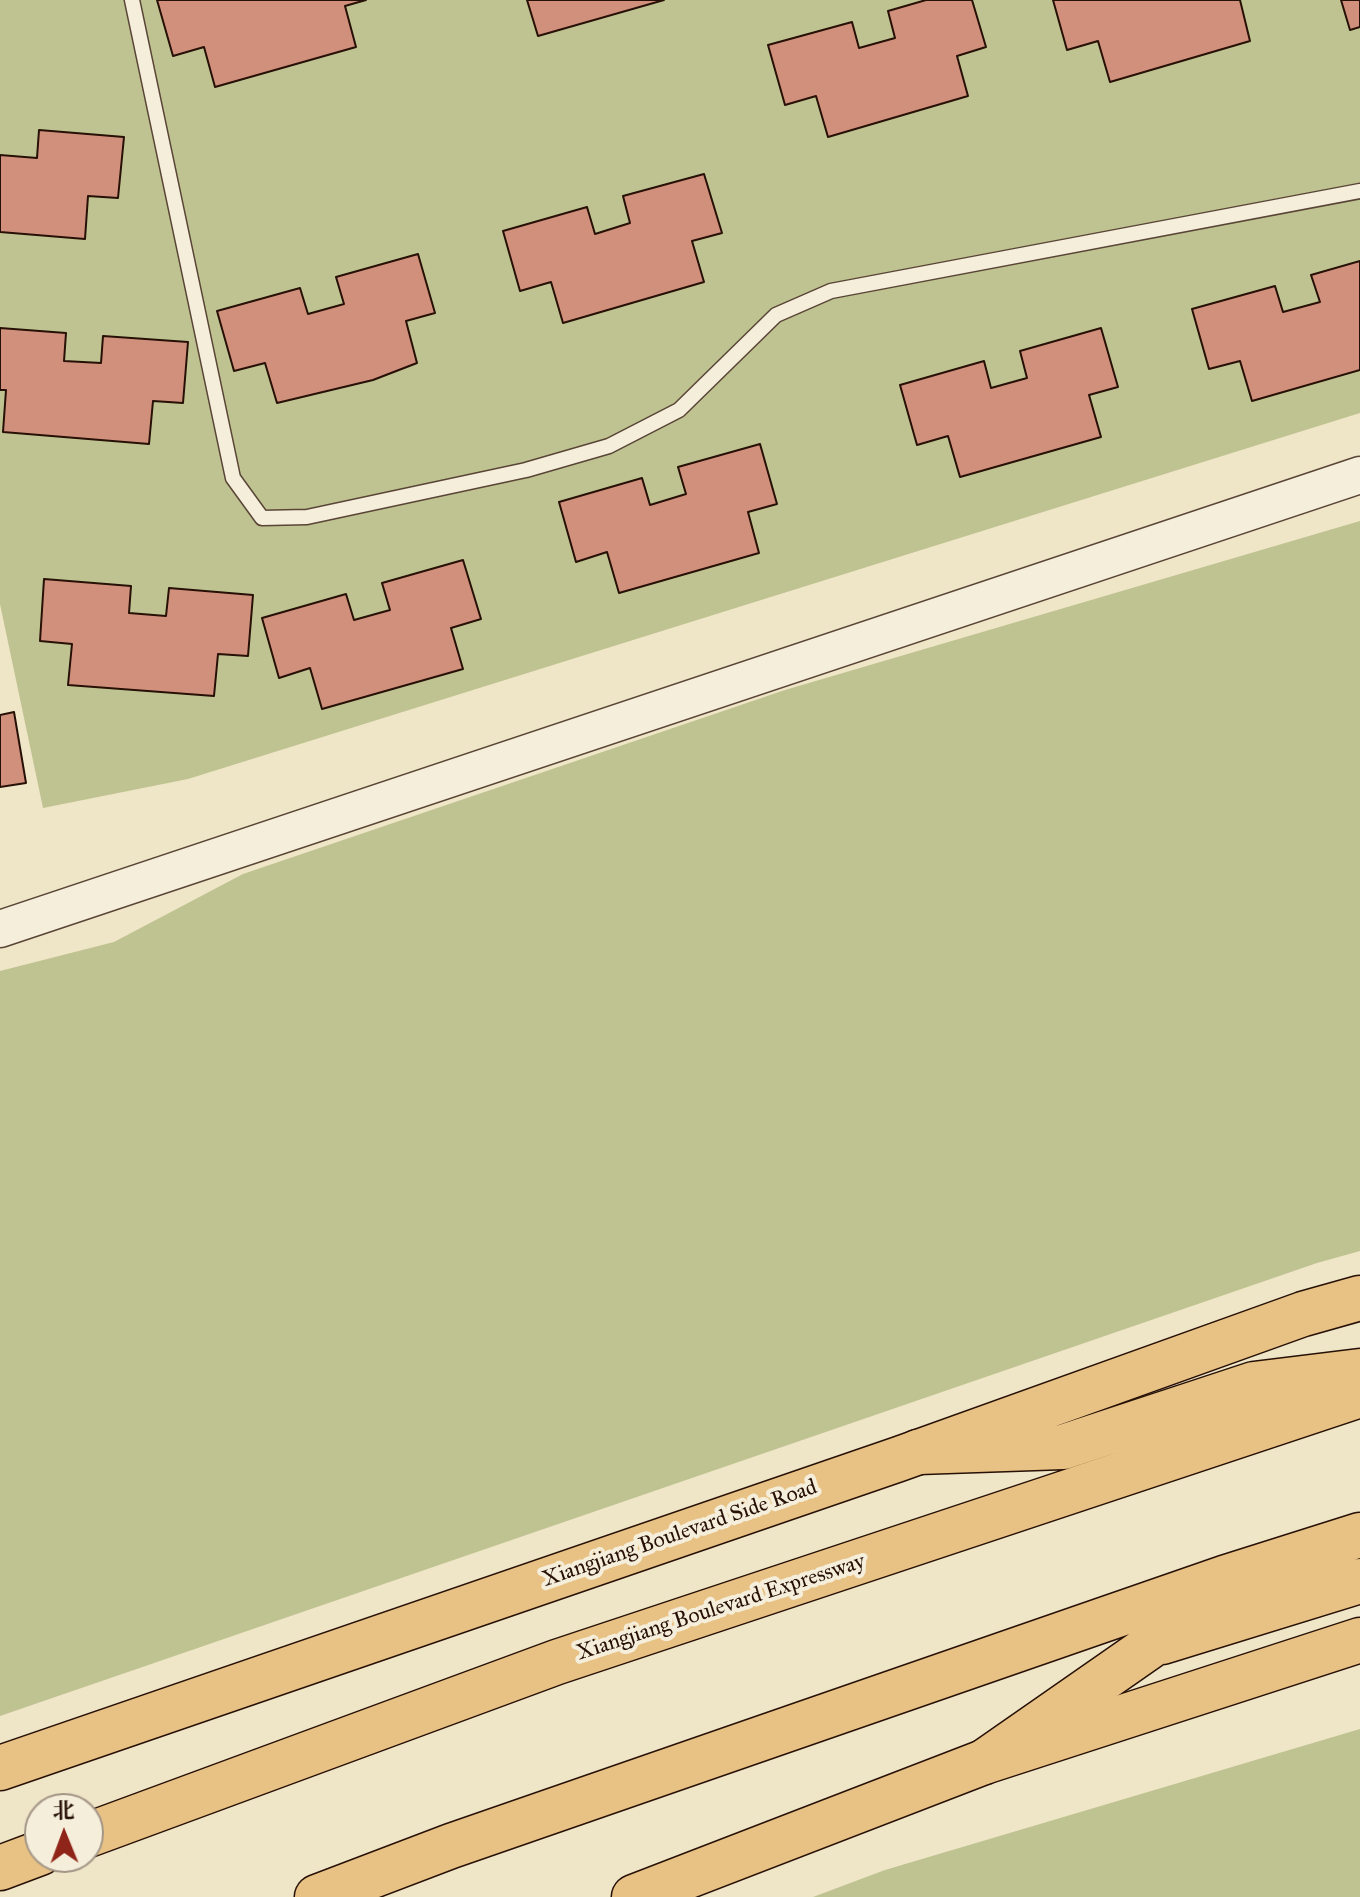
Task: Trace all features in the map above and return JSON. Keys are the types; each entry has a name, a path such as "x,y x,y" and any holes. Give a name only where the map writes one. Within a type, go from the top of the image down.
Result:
{"main road":[{"name":"Xiangjiang Boulevard Side Road","path":"0,1768 918,1452 1303,1314 1360,1298"},
{"path":"918,1452 1063,1447 1360,1352"},
{"path":"1254,1384 1360,1371"},
{"name":"Xiangjiang Boulevard Expressway","path":"104,1829 557,1662 1360,1395"},
{"path":"317,1897 451,1846 1224,1578 1360,1535"},
{"path":"984,1762 1152,1645 1224,1578"},
{"path":"1152,1645 1360,1581"},
{"path":"634,1897 984,1762 1360,1640"},
{"path":"0,1868 24,1859"}],"street":[{"path":"0,929 1360,475"}],"lane":[{"path":"132,0 233,478 262,518 307,517 526,470 609,446 679,410 776,315 831,291 1360,191"}],"green space":[{"path":"0,0 1360,0 1360,413 188,779 43,808 0,604"},
{"path":"1360,521 1360,1251 1317,1263 0,1716 0,971 114,942 243,874 785,690"},
{"path":"1360,1729 1360,1897 813,1897 885,1870"}],"building":[{"path":"157,0 366,0 345,6 356,47 215,87 204,47 173,56"},
{"path":"527,0 664,0 538,36"},
{"path":"926,0 972,0 986,47 957,56 968,96 828,137 816,96 785,105 768,45 852,22 859,48 895,38 888,11"},
{"path":"1053,0 1240,0 1250,41 1110,82 1098,41 1067,50"},
{"path":"1341,0 1360,0 1360,27 1350,30"},
{"path":"39,130 124,137 118,198 88,196 85,239 0,232 0,155 37,158"},
{"path":"704,174 722,233 692,241 704,282 563,323 551,282 520,291 503,231 587,207 595,234 630,223 623,196"},
{"path":"418,254 435,313 406,321 417,363 373,380 277,403 265,363 234,371 217,311 300,288 308,314 344,304 336,277"},
{"path":"1360,261 1360,370 1252,401 1240,361 1209,369 1192,309 1275,286 1283,312 1320,302 1311,275"},
{"path":"0,328 66,333 64,361 101,363 103,336 188,342 183,403 153,401 149,444 3,432 6,390 0,390"},
{"path":"1101,328 1118,387 1089,395 1101,437 960,477 948,436 917,445 900,385 984,361 991,388 1027,378 1020,351"},
{"path":"760,444 777,504 748,512 759,553 619,593 607,552 576,562 559,502 642,478 650,505 686,494 678,467"},
{"path":"463,560 481,619 451,628 463,669 322,709 310,668 279,678 262,618 346,594 354,620 390,610 382,583"},
{"path":"44,579 131,586 129,613 166,616 169,588 253,595 248,656 218,654 214,696 68,685 72,644 40,641"},
{"path":"14,712 26,783 0,787 0,715"}]}
